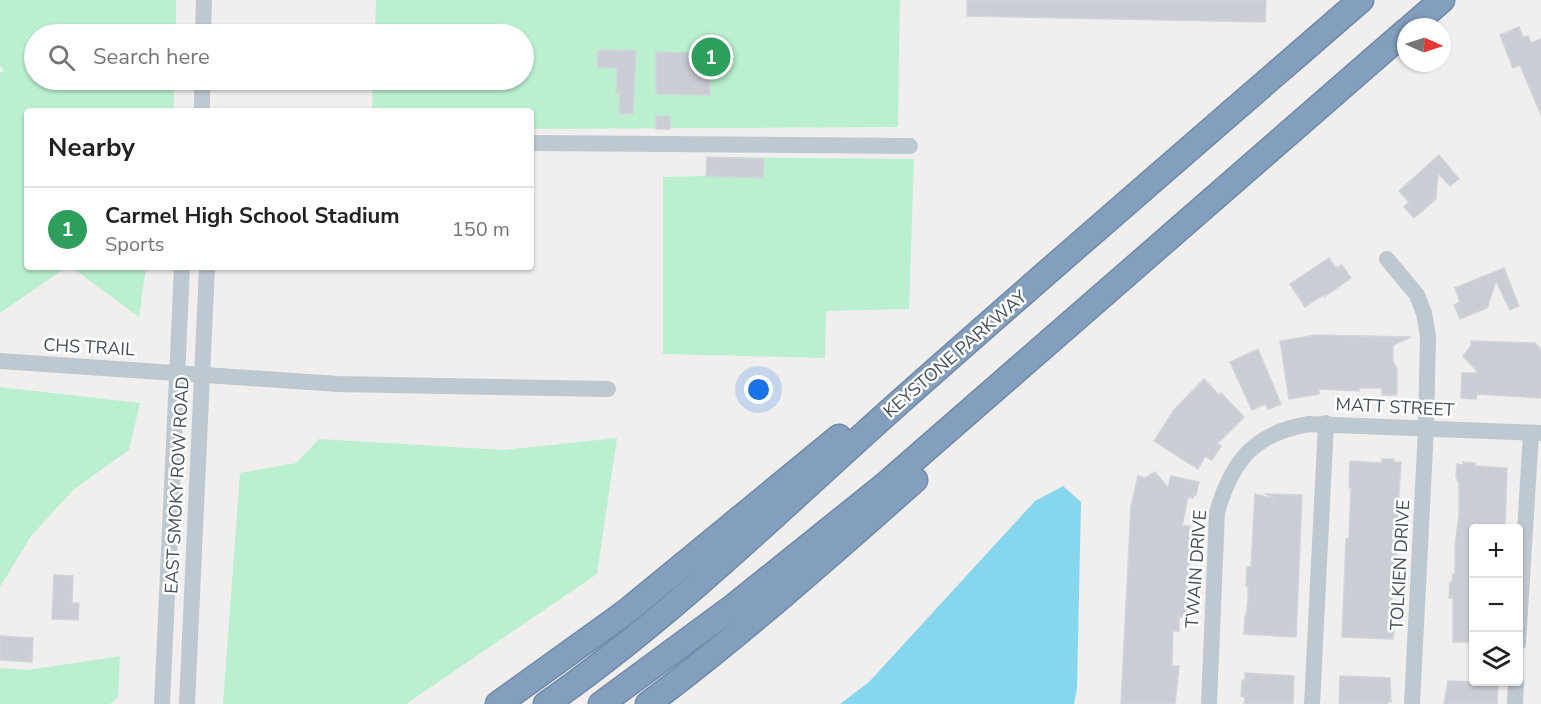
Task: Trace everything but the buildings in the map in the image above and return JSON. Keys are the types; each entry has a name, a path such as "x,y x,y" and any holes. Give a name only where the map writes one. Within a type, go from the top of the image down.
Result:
{"highway":[{"name":"KEYSTONE PARKWAY","path":"546,704 628,644 694,589 860,437 1361,0"},
{"path":"1421,18 1442,0"},
{"path":"601,704 725,613 886,484 1397,39"},
{"path":"648,704 804,579 984,418 1242,174"},
{"path":"498,704 619,617 871,410 1007,308"}],"street":[{"path":"203,24 204,0"},
{"path":"202,90 202,108"},
{"path":"534,143 910,146"},
{"name":"TOLKIEN DRIVE","path":"1387,259 1417,295 1424,313 1428,351 1412,704"},
{"name":"EAST SMOKY ROW ROAD","path":"162,704 182,270"},
{"name":"EAST SMOKY ROW ROAD","path":"187,704 207,270"},
{"name":"CHS TRAIL","path":"0,361 338,384 608,389"},
{"path":"1312,704 1326,423"},
{"name":"MATT STREET","path":"1254,447 1270,435 1288,427 1326,423 1536,433"},
{"path":"1519,632 1536,433"},
{"name":"TWAIN DRIVE","path":"1209,704 1217,512 1224,489 1233,471 1254,447"},
{"path":"1515,704 1516,686"}],"green space":[{"path":"0,0 176,0 176,24 24,24 24,90 174,90 174,108 24,108 24,270 63,270 0,313 0,73 4,71 0,65"},
{"path":"376,0 900,0 898,127 534,129 534,108 372,108 373,90 534,90 534,24 375,24"},
{"path":"707,157 914,159 909,309 826,311 825,358 663,354 663,177 706,176"},
{"path":"75,270 146,270 139,317"},
{"path":"0,387 140,403 129,450 73,490 31,536 0,587"},
{"path":"617,438 597,574 406,704 223,704 240,473 296,463 319,439 504,450"},
{"path":"120,656 118,697 110,704 0,704 0,668 28,670"}],"water":[{"path":"1063,486 1081,502 1077,688 1074,704 840,704 869,682 1035,501"}],"place":[{"name":"Carmel High School Stadium","path":"711,57"}]}
